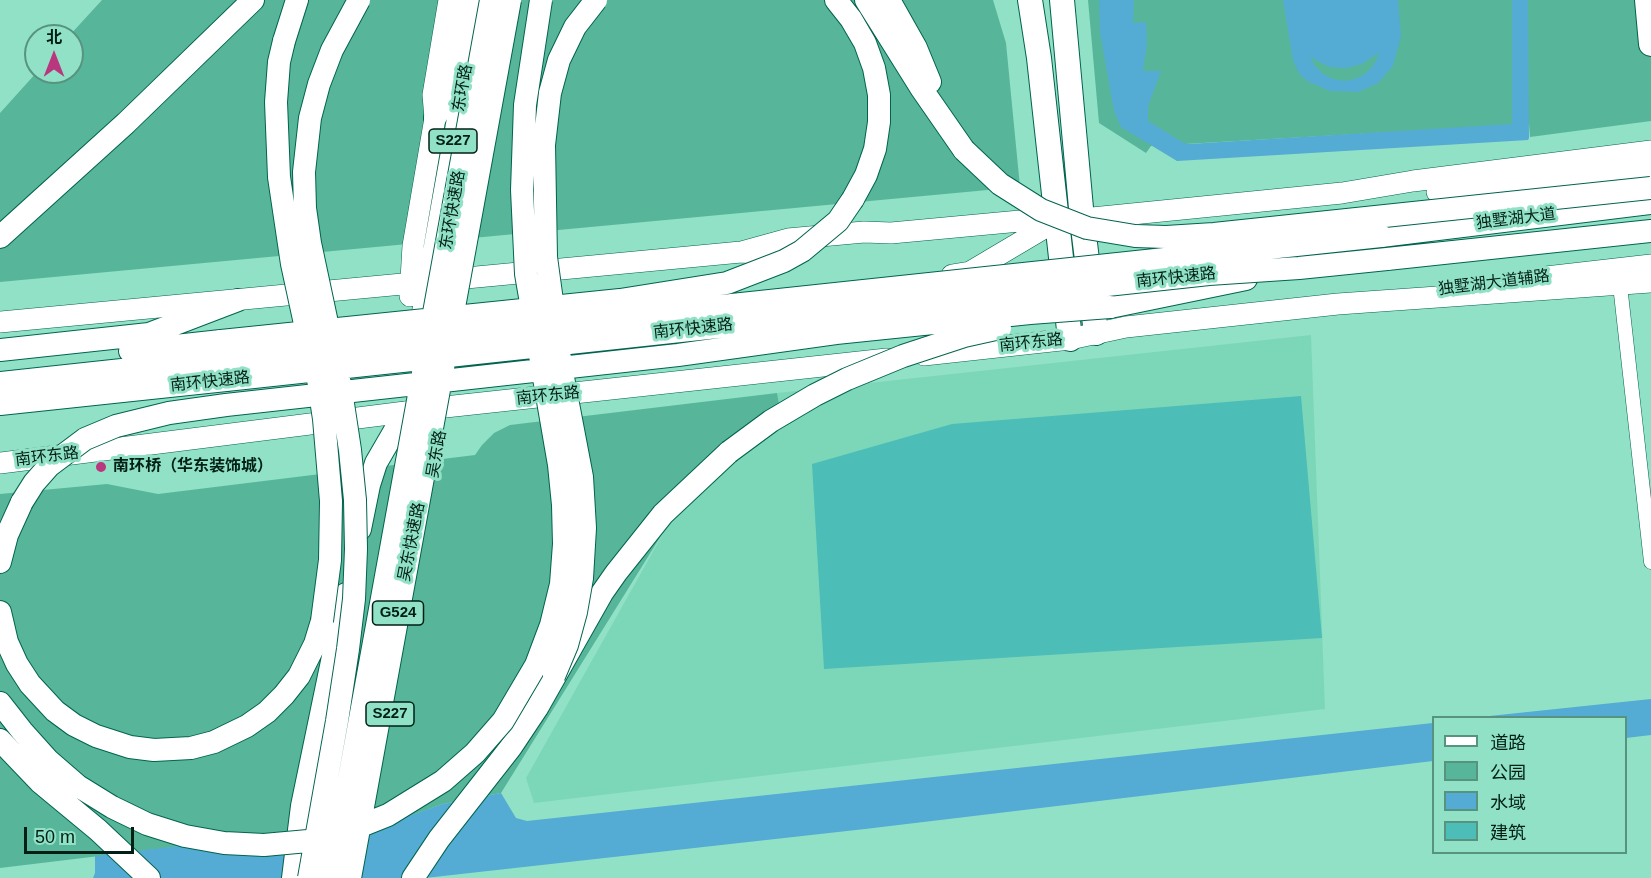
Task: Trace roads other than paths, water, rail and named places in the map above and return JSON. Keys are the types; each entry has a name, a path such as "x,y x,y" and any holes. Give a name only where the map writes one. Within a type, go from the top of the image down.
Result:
{"highway":[{"path":"0,237 126,123 253,0"},
{"path":"0,612 7,642 17,664 46,702 64,718 85,731 107,741 136,748 167,750 191,748 214,742 242,729 267,712 284,695 299,676 310,655 322,621 329,578 331,524 328,464 319,386 291,264 282,211 276,121 279,62 297,0"},
{"path":"309,878 338,721 354,599 356,541 353,475 345,415 307,226 304,190 305,154 310,118 322,75 336,42 359,0"},
{"path":"435,118 447,97 465,0"},
{"name":"东环快速路","path":"432,342 491,0"},
{"name":"东环快速路","path":"432,342 510,0"},
{"path":"0,703 48,760 78,786 112,807 147,824 185,836 224,843 254,845 308,841 348,831 388,815 443,781 475,753 503,721 526,684 544,645 557,605 563,564 564,524 561,485 526,274 523,234 522,151 525,105 541,0"},
{"path":"554,676 567,645 579,595 585,545 585,511 579,460 561,367 546,257 544,145 550,93 559,60 575,27 596,0"},
{"path":"0,364 620,300 727,283 784,261 819,238 838,221 866,175 878,136 879,102 874,68 859,30 836,0"},
{"path":"866,0 951,133 987,174 1013,194 1034,206 1087,228 1135,237 1214,234 1651,188"},
{"path":"889,0 916,48 951,133"},
{"path":"1030,0 1039,58 1070,339"},
{"path":"1062,0 1065,56 1095,333"},
{"path":"1647,0 1651,44"},
{"name":"独墅湖大道","path":"1381,236 1651,203"},
{"name":"独墅湖大道","path":"1386,259 1651,231"},
{"name":"南环快速路","path":"0,382 1381,236"},
{"name":"南环快速路","path":"0,404 1209,274 1386,259"},
{"path":"413,878 439,839 511,747 537,708 602,593 636,546 663,514 713,466 771,421 823,391 903,356 964,336 1299,268"},
{"path":"0,351 149,334 238,300"},
{"path":"0,562 16,513 34,483 49,466 76,445 95,434 140,419 226,405 678,355 836,333 1110,307"},
{"name":"吴东快速路","path":"331,878 432,342"},
{"name":"吴东快速路","path":"350,878 432,342"},
{"path":"293,878 302,806 314,742 369,485 376,463 405,413"},
{"path":"0,740 34,777 98,830 149,878"}],"main road":[{"path":"405,413 419,282 413,246 435,118 434,95 449,0"},
{"name":"东环路","path":"419,282 479,0"},
{"name":"S227","path":"469,278 520,0"},
{"path":"0,322 741,252 788,239 864,232 891,233 1020,220 1082,219 1342,193 1413,181 1642,162"},
{"path":"432,342 460,325 970,272 1056,221"},
{"name":"独墅湖大道辅路","path":"1095,333 1137,326 1338,304 1651,265"},
{"name":"吴东路","path":"361,878 469,278"},
{"name":"S227","path":"319,878 405,413 432,342 419,282"},
{"name":"独墅湖大道辅路","path":"1338,304 1651,282"},
{"name":"南环东路","path":"0,463 445,407 1070,339 1095,333"}],"street":[{"path":"1620,285 1651,562"}],"water":[{"path":"1099,0 1134,0 1133,23 1146,22 1147,44 1143,71 1161,71 1148,106 1148,121 1189,144 1512,124 1512,0 1528,0 1529,138 1528,140 1177,161 1121,127 1114,111 1100,32"},
{"path":"1283,0 1398,0 1401,36 1393,66 1378,83 1358,92 1330,91 1309,82 1300,75 1293,60","holes":["1380,52 1373,66 1365,74 1344,81 1323,74 1310,57 1329,67 1346,68 1362,64"]},
{"path":"1651,699 1651,735 1627,738 1627,716 1490,716"},
{"path":"1432,723 1432,761 865,829 425,878 93,878 95,856 397,820 443,804 501,793 516,818 527,821"}],"place":[{"name":"南环桥（华东装饰城）","path":"101,467"}]}
